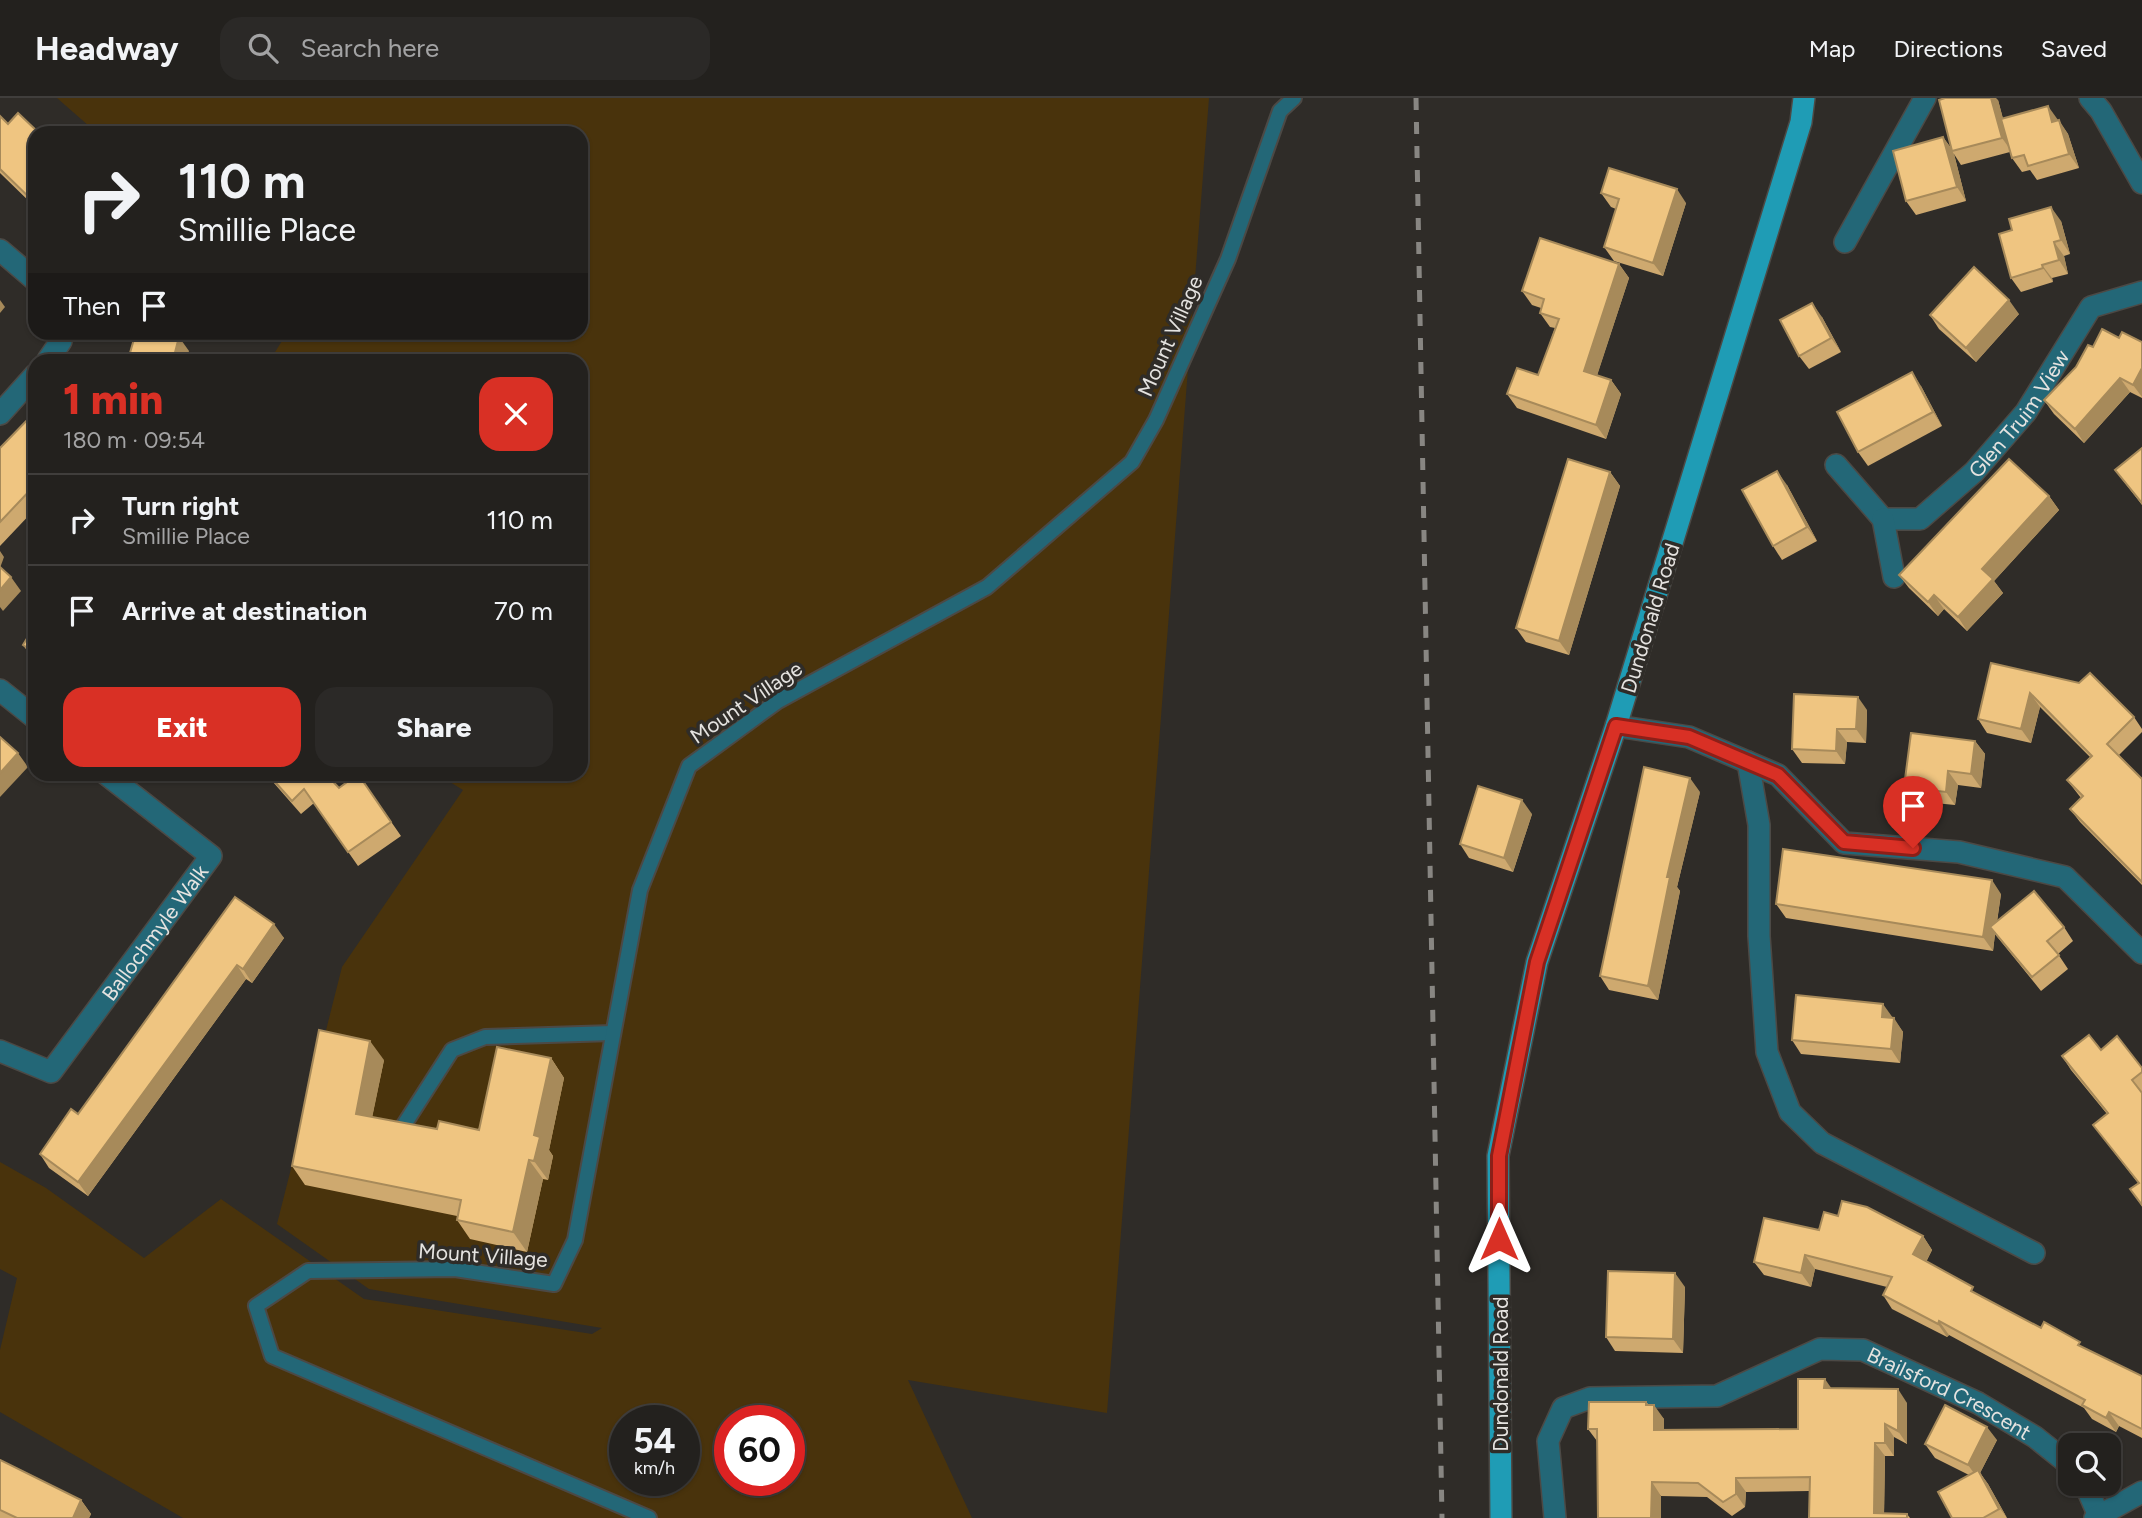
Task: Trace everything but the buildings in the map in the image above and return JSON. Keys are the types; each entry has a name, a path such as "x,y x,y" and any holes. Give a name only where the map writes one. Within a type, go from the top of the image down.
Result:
{"main road":[{"name":"Dundonald Road","path":"1501,1518 1499,1156 1537,962 1616,726 1801,122 1804,98"}],"street":[{"path":"1845,242 1925,98"},
{"path":"2090,98 2101,111 2142,183"},
{"path":"0,250 28,274"},
{"name":"Glen Truim View","path":"1883,519 1920,519 1974,472 2026,412 2091,307 2142,292"},
{"path":"0,414 28,383"},
{"path":"1836,465 1883,519 1894,577"},
{"path":"0,690 28,712"},
{"path":"1616,726 1689,737 1778,775 1844,842 1959,852 2065,877 2142,953"},
{"path":"1748,762 1759,825 1759,936 1767,1052 1790,1112 1822,1143 2034,1253"},
{"name":"Ballochmyle Walk","path":"0,1051 51,1072 211,856 115,781"},
{"name":"Brailsford Crescent","path":"1555,1518 1548,1441 1563,1408 1590,1398 1717,1396 1819,1349 1863,1350 1955,1393 2035,1437 2058,1455"},
{"path":"2089,1496 2097,1517 2142,1492"}],"lane":[{"name":"Mount Village","path":"649,1518 272,1356 256,1306 308,1271 454,1269 554,1284 575,1240 640,890 689,766 778,701 987,587 1132,462 1156,420 1228,258 1280,111 1294,98"},
{"path":"400,1131 452,1050 485,1037 613,1033"}],"shaded area":[{"path":"57,98 1209,98 1107,1413 908,1380 972,1518 183,1518 0,1412 0,1350 17,1278 0,1269 0,1162 46,1188 144,1258 221,1199 364,1299 592,1334 602,1328 369,1289 277,1224 342,967 463,790 448,781 588,781 588,354 274,354 283,340 588,340 588,126 89,126"}],"railway":[{"path":"1416,98 1442,1518"}],"route":[{"path":"1499,1239 1499,1156 1537,962 1616,726 1689,737 1778,775 1844,842 1913,848"}]}
